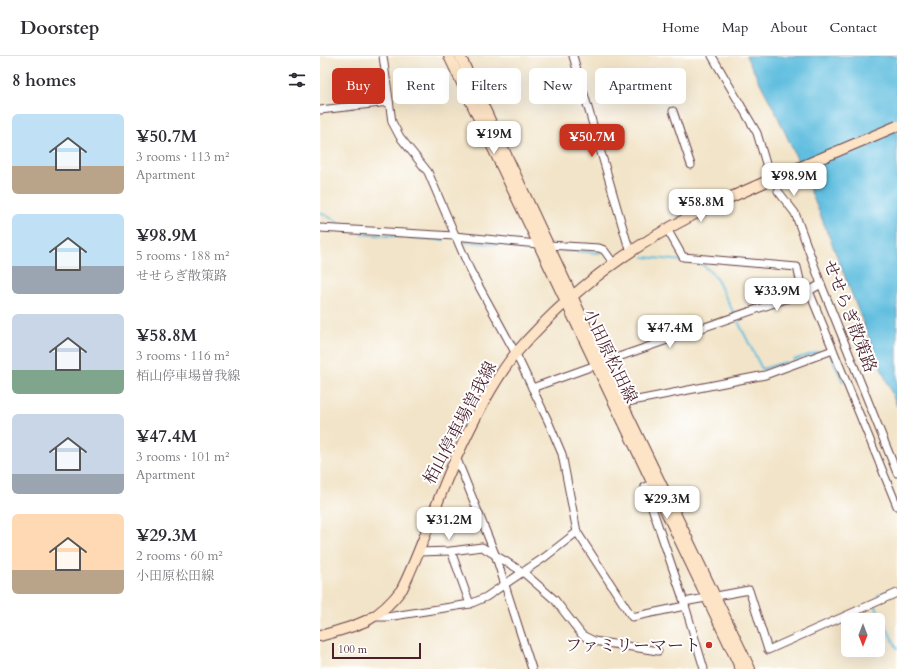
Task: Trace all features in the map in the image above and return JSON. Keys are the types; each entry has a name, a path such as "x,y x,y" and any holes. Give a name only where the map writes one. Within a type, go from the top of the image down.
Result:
{"main road":[{"name":"小田原松田線","path":"449,56 570,300 600,363 653,484 750,669"},
{"name":"小田原松田線","path":"460,56 543,244"},
{"name":"栢山停車場曽我線","path":"320,636 358,625 375,617 390,605 402,589 456,457 496,382 516,354 553,315 616,263 667,229 767,178 897,126"},
{"name":"小田原松田線","path":"600,363 622,403 711,597 741,669"}],"street":[{"path":"383,56 388,102 392,122 400,137 428,172 454,236 470,270 516,354 562,454 578,532 632,617 711,597 749,590 768,650 897,592"},
{"path":"574,56 631,252"},
{"path":"712,56 757,132 767,164 767,178"},
{"path":"320,110 388,102"},
{"path":"673,111 691,165"},
{"name":"せせらぎ散策路","path":"778,191 796,213 820,284 897,473"},
{"path":"320,228 454,236 599,248 604,250 616,263"},
{"path":"667,229 683,257 797,267 801,284 796,295"},
{"path":"532,388 809,291 820,284"},
{"path":"809,291 821,327 833,350 897,506"},
{"path":"622,403 765,375 789,362 833,350"},
{"path":"456,457 495,554 532,669"},
{"path":"653,484 645,487 685,604 704,669"},
{"path":"375,617 387,617 470,604 486,597 504,585 578,532"},
{"path":"418,552 451,551 482,547 523,572 555,600 582,635 594,642 658,651"},
{"path":"451,551 470,604"}],"water":[{"path":"746,56 897,56 897,406 809,187 777,115"}],"waterway":[{"path":"320,212 343,225"},
{"path":"361,234 444,240"},
{"path":"465,242 528,247"},
{"path":"563,250 600,253"},
{"path":"644,257 684,261"},
{"path":"689,261 703,265 715,276 762,369 786,362"},
{"path":"793,360 818,352"},
{"path":"831,355 843,382"},
{"path":"878,595 897,588"},
{"path":"875,605 897,648"}],"place":[{"name":"ファミリーマート","path":"709,645"}]}
